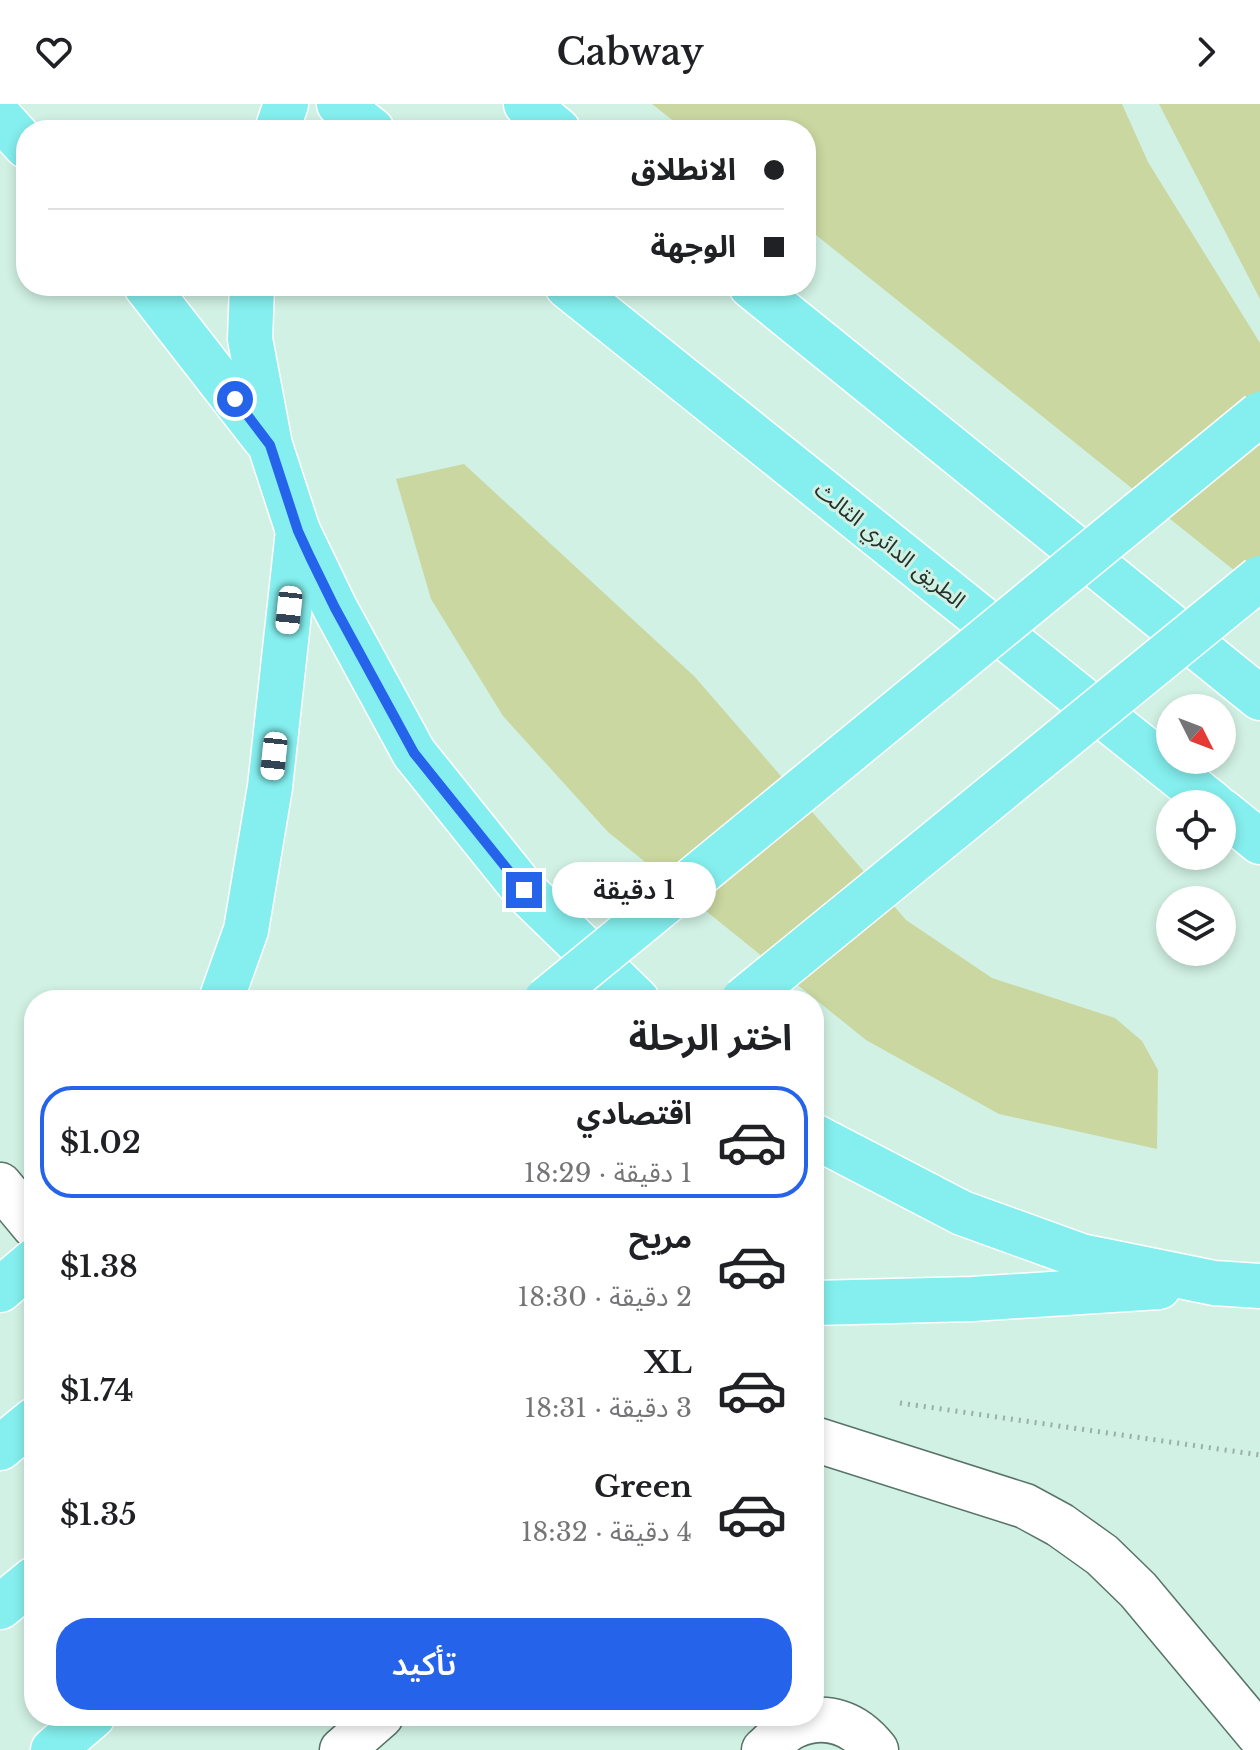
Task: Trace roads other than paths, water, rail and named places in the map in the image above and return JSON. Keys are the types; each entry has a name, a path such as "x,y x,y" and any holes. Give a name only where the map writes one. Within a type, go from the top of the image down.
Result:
{"highway":[{"path":"339,104 359,120"},
{"path":"526,104 546,120"},
{"path":"0,117 16,135"},
{"path":"154,296 270,445"},
{"path":"252,296 250,339 270,445 298,531 335,608 414,753 524,890 627,990"},
{"name":"الطريق الدائري الثالث","path":"579,296 1196,790"},
{"path":"763,296 1260,698"},
{"path":"558,990 1260,414"},
{"path":"225,990 246,930 270,787 298,531"},
{"path":"755,990 1260,578"},
{"path":"1236,822 1260,842"},
{"path":"824,1141 962,1213 1081,1256 1214,1283"},
{"path":"0,1290 24,1270"},
{"path":"824,1303 972,1299 1214,1283 1260,1286"},
{"path":"0,1448 24,1428"},
{"path":"0,1607 24,1587"},
{"path":"53,1750 81,1726"}],"street":[{"path":"0,1185 24,1214"},
{"path":"824,1442 1025,1506 1060,1525 1102,1555 1138,1590 1260,1736"},
{"path":"824,1719 848,1724 876,1750"},
{"path":"342,1750 370,1726"},
{"path":"764,1750 794,1726"}]}
